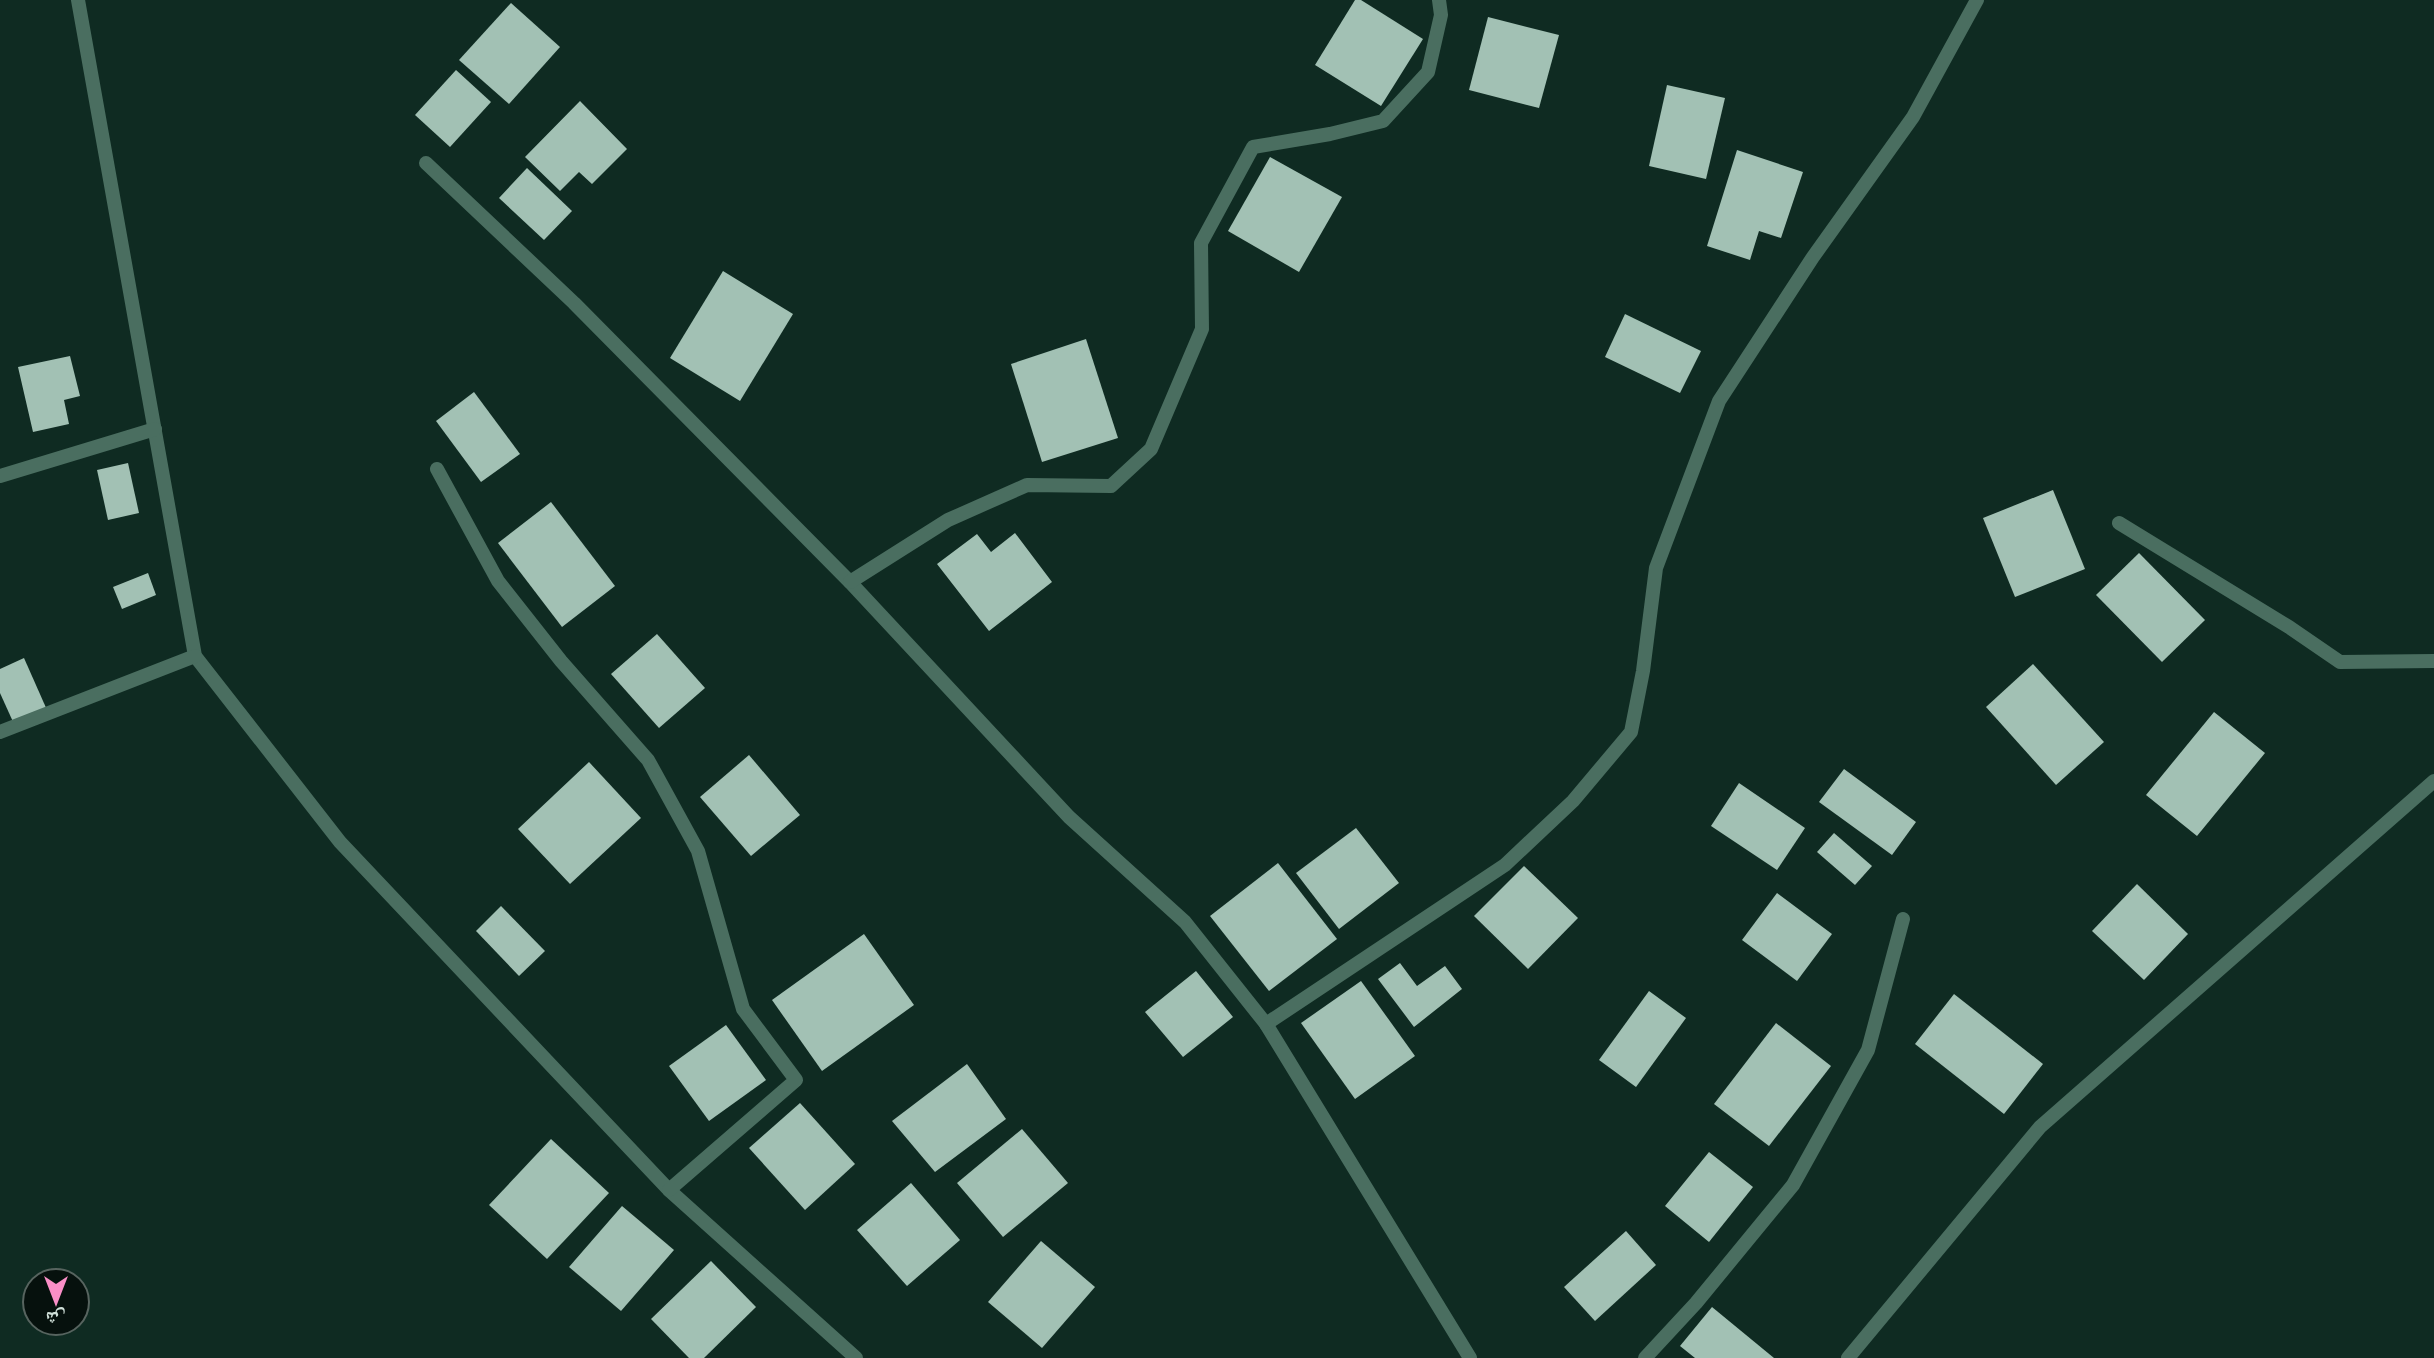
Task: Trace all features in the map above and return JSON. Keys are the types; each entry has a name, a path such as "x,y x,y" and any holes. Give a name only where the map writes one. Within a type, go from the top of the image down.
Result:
{"street":[{"path":"78,0 195,656 340,842 669,1190 856,1358"},
{"path":"850,582 948,520 1027,485 1111,486 1151,449 1202,329 1201,243 1253,147 1330,134 1383,121 1428,72 1441,15 1439,0"},
{"path":"1266,1024 1505,865 1573,801 1631,732 1643,671 1656,568 1719,401 1813,257 1913,117 1977,0"},
{"path":"426,163 574,303 850,582 1069,817 1185,922 1266,1024 1470,1358"},
{"path":"0,476 155,429"},
{"path":"438,468 498,581 561,661 648,760 698,850 743,1009 796,1080 669,1190"},
{"path":"2119,523 2289,627 2340,662 2434,661"},
{"path":"0,732 195,656"},
{"path":"1848,1358 2040,1127 2434,781"},
{"path":"1645,1358 1696,1303 1793,1185 1868,1050 1903,919"}],"building":[{"path":"1355,0 1361,0 1423,39 1381,106 1315,65"},
{"path":"511,3 560,47 509,104 459,60"},
{"path":"1488,17 1559,35 1539,108 1469,90"},
{"path":"456,70 491,102 450,147 415,115"},
{"path":"1667,85 1725,98 1706,179 1649,166"},
{"path":"580,101 627,149 592,184 579,172 560,191 525,157"},
{"path":"1737,150 1803,172 1781,238 1759,231 1750,260 1707,246"},
{"path":"1270,157 1342,197 1299,272 1228,231"},
{"path":"527,168 572,211 544,240 499,198"},
{"path":"723,271 793,314 740,401 670,358"},
{"path":"1625,314 1701,351 1680,393 1605,357"},
{"path":"1086,339 1118,438 1042,462 1011,364"},
{"path":"70,356 80,396 64,400 69,424 33,432 18,367"},
{"path":"474,392 520,454 481,482 436,421"},
{"path":"128,463 139,513 108,520 97,470"},
{"path":"2053,490 2085,569 2015,597 1983,518"},
{"path":"551,502 615,586 562,627 498,543"},
{"path":"1015,533 1052,582 989,631 937,564 977,534 991,552"},
{"path":"2139,553 2205,620 2162,662 2096,595"},
{"path":"148,573 156,595 122,609 113,587"},
{"path":"657,634 705,688 659,728 611,674"},
{"path":"24,658 47,710 14,724 0,693 0,669"},
{"path":"2033,664 2104,742 2056,785 1986,707"},
{"path":"2214,712 2265,753 2197,836 2146,795"},
{"path":"749,755 800,815 751,856 700,797"},
{"path":"589,762 641,818 570,884 518,829"},
{"path":"1844,769 1916,822 1892,855 1819,802"},
{"path":"1739,783 1805,828 1777,870 1711,826"},
{"path":"1356,828 1399,883 1339,929 1296,873"},
{"path":"1834,833 1872,866 1855,885 1817,852"},
{"path":"1278,863 1337,939 1269,991 1210,916"},
{"path":"1524,866 1578,918 1528,969 1474,916"},
{"path":"2137,884 2188,934 2144,980 2092,931"},
{"path":"1777,893 1832,934 1797,981 1742,940"},
{"path":"501,906 545,951 519,976 476,931"},
{"path":"864,934 914,1005 822,1071 772,1000"},
{"path":"1400,963 1417,986 1445,966 1462,989 1414,1027 1378,979"},
{"path":"1196,971 1233,1017 1183,1057 1145,1012"},
{"path":"1361,981 1415,1056 1355,1099 1301,1023"},
{"path":"1649,991 1686,1018 1636,1087 1599,1060"},
{"path":"1954,994 2043,1064 2004,1114 1915,1044"},
{"path":"1776,1023 1831,1066 1769,1146 1714,1104"},
{"path":"726,1025 766,1080 709,1121 669,1066"},
{"path":"967,1064 1006,1119 935,1172 892,1121"},
{"path":"800,1103 855,1164 805,1210 749,1148"},
{"path":"1022,1129 1068,1183 1003,1237 957,1183"},
{"path":"551,1139 609,1193 547,1259 489,1205"},
{"path":"1709,1152 1753,1187 1709,1242 1665,1206"},
{"path":"911,1183 960,1240 907,1286 857,1230"},
{"path":"622,1206 674,1250 621,1311 569,1267"},
{"path":"1626,1231 1656,1265 1595,1321 1564,1287"},
{"path":"1041,1241 1095,1287 1042,1348 988,1302"},
{"path":"711,1261 756,1307 704,1358 689,1358 651,1319"},
{"path":"1712,1307 1774,1358 1695,1358 1680,1346"}]}
